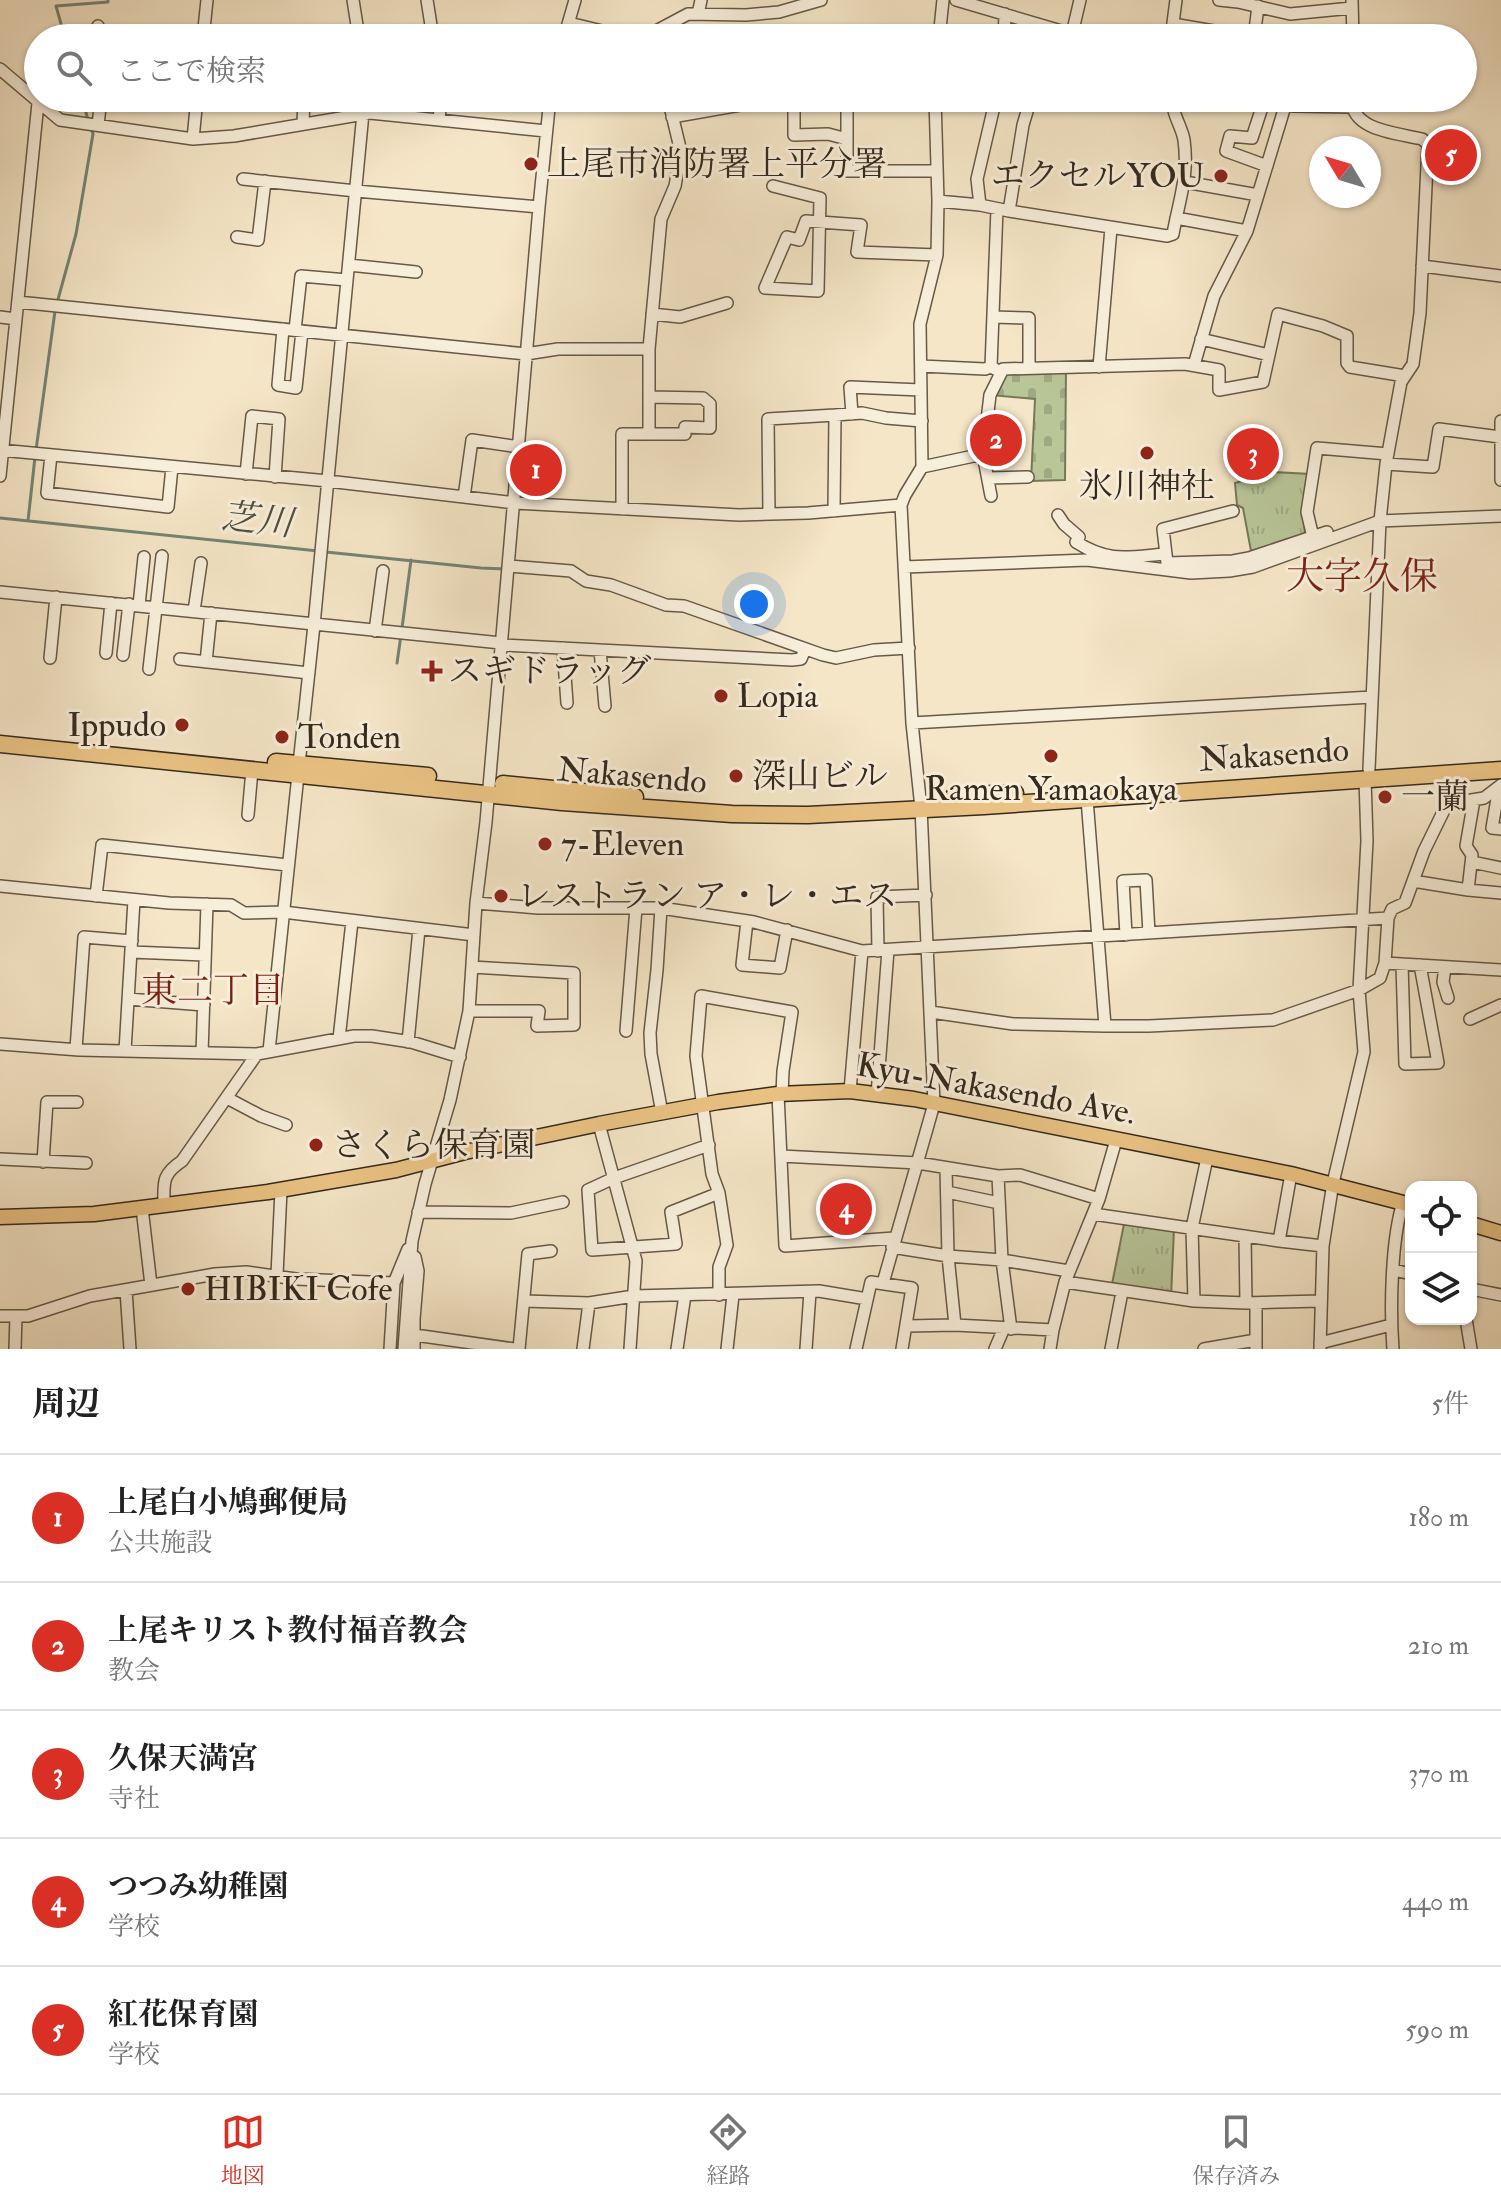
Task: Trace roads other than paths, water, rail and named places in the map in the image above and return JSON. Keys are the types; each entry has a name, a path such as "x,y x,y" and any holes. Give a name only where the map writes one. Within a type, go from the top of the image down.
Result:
{"highway":[{"name":"Nakasendo","path":"0,735 298,770 488,787 642,809 732,814 808,815 920,803 1367,774 1500,780"},
{"name":"Nakasendo","path":"0,744 252,770 298,770"},
{"name":"Nakasendo","path":"920,803 1087,799 1501,760"}],"main road":[{"name":"Kyu-Nakasendo Ave.","path":"0,1217 94,1214 281,1190 396,1170 465,1152 704,1105 780,1094 850,1091 934,1104 1291,1174 1405,1203"},
{"path":"1477,1226 1501,1233"}],"street":[{"path":"204,24 207,0"},
{"path":"353,0 357,24"},
{"path":"427,0 431,24"},
{"path":"573,24 569,23 575,0"},
{"path":"698,14 701,0"},
{"path":"673,24 688,14 768,13 821,0"},
{"path":"940,24 943,0"},
{"path":"956,0 1029,24"},
{"path":"1074,24 1080,0"},
{"path":"1173,24 1176,0"},
{"path":"1219,0 1290,14 1352,4 1353,24"},
{"path":"1256,24 1258,6"},
{"path":"1005,14 1005,24"},
{"path":"0,69 24,90"},
{"path":"0,476 37,112"},
{"path":"50,112 60,120 193,139 234,136 366,113 546,131"},
{"path":"98,125 99,112"},
{"path":"193,139 196,112"},
{"path":"303,112 303,124"},
{"path":"439,120 440,112"},
{"path":"404,1349 412,1241 450,1100 469,1011 476,903 486,822 548,112"},
{"path":"649,433 649,349 661,219 675,186 681,152 671,112"},
{"path":"672,117 695,112"},
{"path":"794,112 794,135 828,134 847,139"},
{"path":"847,112 847,171 937,171"},
{"path":"883,1283 934,1104 926,895 912,723 901,505 922,467 920,324 937,255 935,112"},
{"path":"980,205 977,179 993,112"},
{"path":"991,496 983,454 996,369 993,317 1003,210 1027,112"},
{"path":"938,201 1167,236 1173,234 1185,182 1184,138 1175,112"},
{"path":"1262,112 1252,138 1230,136 1226,151 1267,166"},
{"path":"1194,365 1214,296 1247,231 1283,112"},
{"path":"1357,112 1368,126 1422,139 1428,144 1420,313 1413,364 1401,382 1380,518 1359,990 1364,1052 1333,1183 1323,1246 1320,1346 1391,1325"},
{"path":"164,1206 164,1180 168,1171 182,1161 263,1053 283,912 366,113"},
{"path":"243,179 539,207"},
{"path":"237,237 258,240 265,181"},
{"path":"1185,182 1258,195"},
{"path":"773,186 820,198 820,223 818,291 765,288 787,237 799,240 806,221 820,223 861,225 857,252 937,255"},
{"path":"1176,218 1247,231"},
{"path":"1099,367 1111,228"},
{"path":"349,265 416,272"},
{"path":"1422,266 1501,276"},
{"path":"293,330 301,276 347,280"},
{"path":"18,302 526,354 558,349 649,349"},
{"path":"652,314 680,317 727,303"},
{"path":"921,366 1003,369 1194,365 1219,370 1219,390 1263,382 1278,314 1347,336 1347,363 1350,367 1405,376"},
{"path":"0,317 16,319"},
{"path":"993,317 1029,318 1029,368"},
{"path":"1201,339 1269,355"},
{"path":"852,414 850,387 921,390"},
{"path":"622,509 622,434 685,434 685,427 710,428 710,404 703,398 649,397"},
{"path":"769,514 768,419 862,413 922,421"},
{"path":"834,511 835,415"},
{"path":"246,474 252,416 279,419 275,477"},
{"path":"1501,421 1501,480"},
{"path":"1313,537 1307,512 1317,448 1433,467 1439,429 1500,437"},
{"path":"464,497 472,440 519,447"},
{"path":"1,450 328,481 515,503 739,515 901,505"},
{"path":"922,467 983,454"},
{"path":"51,455 47,493 168,507 172,467"},
{"path":"988,478 1028,477"},
{"path":"1164,562 1163,529 1233,511"},
{"path":"1058,515 1079,537 1076,542 1100,555 1164,562 1191,573 1253,567 1380,518"},
{"path":"904,567 1087,560 1233,561 1380,518 1501,516"},
{"path":"149,669 162,556"},
{"path":"123,655 144,557"},
{"path":"194,611 201,563"},
{"path":"509,566 571,571 586,581 611,585 666,605 684,606 803,654"},
{"path":"375,631 383,571"},
{"path":"0,592 563,648 803,654 836,658 874,650 909,648"},
{"path":"50,658 56,597"},
{"path":"106,653 111,603"},
{"path":"206,662 211,613"},
{"path":"563,648 567,703"},
{"path":"600,650 605,706"},
{"path":"180,659 309,673"},
{"path":"912,723 1372,697"},
{"path":"248,815 252,770"},
{"path":"931,1012 1013,1024 1149,1026 1273,1020 1359,990 1380,978 1385,963 1388,918 1392,909 1405,903 1424,851 1447,804 1484,798 1500,780"},
{"path":"1500,780 1492,828 1501,829"},
{"path":"1087,799 1105,1026"},
{"path":"1468,890 1472,855 1466,846 1474,800"},
{"path":"96,896 102,845 288,865"},
{"path":"1472,862 1501,868"},
{"path":"1126,935 1123,881 1146,880 1149,933"},
{"path":"1413,881 1501,893"},
{"path":"0,886 134,900 231,905 244,913 283,912 474,935"},
{"path":"877,1095 883,950 877,897 926,895"},
{"path":"125,1051 134,900"},
{"path":"476,903 538,908 661,908 747,921 862,951 1388,918"},
{"path":"202,1053 207,904"},
{"path":"626,1031 636,908"},
{"path":"661,908 650,1033 662,1113"},
{"path":"339,1039 352,921"},
{"path":"747,921 742,965 780,968 787,930"},
{"path":"408,1042 419,929"},
{"path":"76,1049 84,937 205,955"},
{"path":"850,1091 862,951"},
{"path":"1385,963 1501,970"},
{"path":"1402,964 1405,1064 1438,1063 1420,965"},
{"path":"469,1011 539,1011 537,1026 574,1025 574,973 472,967"},
{"path":"1445,967 1443,982 1448,998"},
{"path":"719,1295 719,1267 727,1245 719,1193 712,1174 696,1056 701,996 792,1012 780,1094 785,1246 893,1242 948,1256 1002,1260 1122,1292 1194,1301 1320,1301"},
{"path":"128,999 204,1005"},
{"path":"1470,1019 1501,1005"},
{"path":"0,1044 125,1051 263,1053 372,1036 408,1042 460,1057"},
{"path":"227,1098 286,1125"},
{"path":"43,1162 47,1102 77,1102"},
{"path":"599,1124 636,1261 630,1349"},
{"path":"1050,1349 1067,1277 1099,1199 1116,1140"},
{"path":"709,1145 588,1190 592,1250 676,1244 671,1212 719,1193"},
{"path":"781,1156 918,1163 998,1176 1020,1175 1099,1199"},
{"path":"1194,1301 1192,1228 1207,1158"},
{"path":"0,1159 86,1163"},
{"path":"946,1168 948,1256 955,1325"},
{"path":"1279,1241 1291,1174"},
{"path":"995,1349 1007,1328 998,1176"},
{"path":"277,1275 281,1190"},
{"path":"947,1192 999,1203"},
{"path":"418,1212 511,1213 563,1202"},
{"path":"142,1208 151,1285"},
{"path":"1393,1349 1391,1325 1398,1222 1405,1208"},
{"path":"1093,1214 1323,1246"},
{"path":"1204,1349 1256,1344 1245,1236"},
{"path":"390,1349 394,1283 412,1241"},
{"path":"412,1241 418,1271 414,1349"},
{"path":"415,1335 516,1349 528,1254 551,1251"},
{"path":"1394,1270 1405,1273"},
{"path":"0,1316 28,1316 90,1296 212,1274 246,1272 296,1279 394,1283"},
{"path":"856,1349 871,1282 912,1288 902,1349"},
{"path":"126,1290 130,1349"},
{"path":"1477,1290 1501,1295"},
{"path":"524,1301 589,1303 634,1296 810,1292 867,1299"},
{"path":"806,1349 810,1292"},
{"path":"1111,1349 1122,1292"},
{"path":"677,1349 685,1295"},
{"path":"727,1349 733,1295"},
{"path":"583,1349 589,1303"},
{"path":"15,1349 16,1316"},
{"path":"1467,1325 1471,1349"},
{"path":"907,1326 1053,1330"}],"waterway":[{"path":"61,24 56,6 108,0"},
{"path":"86,112 88,120"},
{"path":"57,303 76,234 93,134 91,127"},
{"path":"36,450 55,311"},
{"path":"28,521 35,457"},
{"name":"芝川","path":"0,518 318,551"},
{"name":"芝川","path":"326,552 506,569"},
{"path":"402,628 411,560"},
{"path":"397,663 401,635"}],"place":[{"name":"紅花保育園","path":"1451,155"},
{"name":"上尾市消防署上平分署","path":"531,164"},
{"name":"エクセルYOU","path":"1221,176"},
{"name":"上尾キリスト教付福音教会","path":"996,440"},
{"name":"氷川神社","path":"1147,453"},
{"name":"久保天満宮","path":"1253,454"},
{"name":"上尾白小鳩郵便局","path":"536,470"},
{"name":"スギドラッグ","path":"432,671"},
{"name":"Lopia","path":"721,696"},
{"name":"Ippudo","path":"182,725"},
{"name":"Tonden","path":"282,737"},
{"name":"Ramen Yamaokaya","path":"1051,756"},
{"name":"深山ビル","path":"736,776"},
{"name":"一蘭","path":"1385,797"},
{"name":"7-Eleven","path":"545,844"},
{"name":"レストラン ア・レ・エス","path":"501,896"},
{"name":"さくら保育園","path":"316,1145"},
{"name":"つつみ幼稚園","path":"846,1209"},
{"name":"HIBIKI Cofe","path":"188,1289"}],"district":[{"name":"大字久保","path":"1362,577"},
{"name":"東二丁目","path":"213,990"}]}
